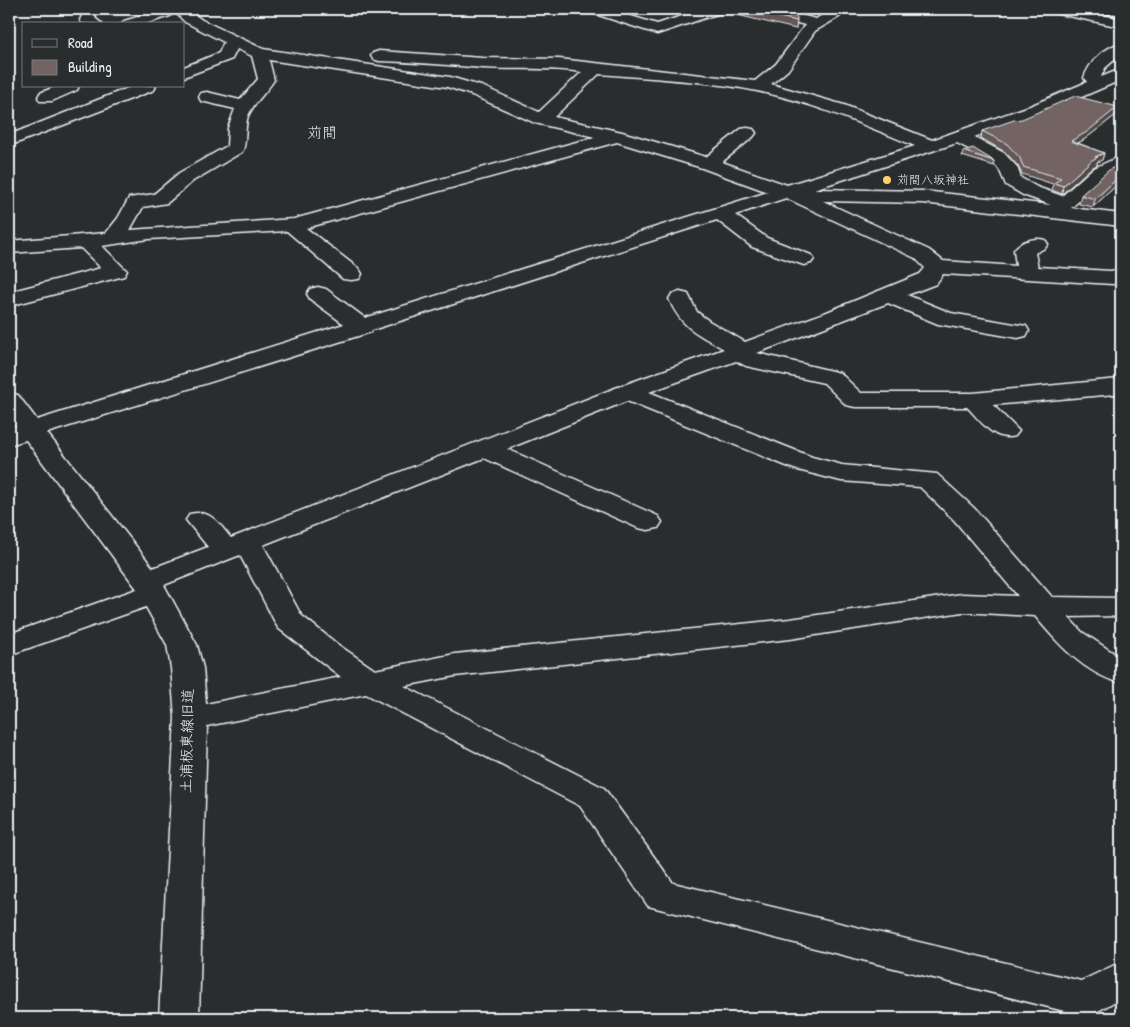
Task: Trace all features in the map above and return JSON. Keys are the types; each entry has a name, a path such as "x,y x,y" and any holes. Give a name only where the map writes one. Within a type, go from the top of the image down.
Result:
{"street":[{"path":"90,9 92,11 87,20 91,22"},
{"path":"594,9 657,28"},
{"path":"643,35 657,28 718,9"},
{"path":"761,9 818,24"},
{"path":"759,86 782,67 810,28 834,14 838,9"},
{"path":"1054,9 1121,23"},
{"path":"135,22 171,10 218,31 230,47"},
{"path":"630,20 652,12"},
{"path":"185,72 226,56 230,47"},
{"path":"185,61 230,47 440,81 465,87 541,119 616,136 709,164 790,193 922,254 937,266 1119,281"},
{"path":"1099,83 1092,78 1093,71 1121,48"},
{"path":"112,239 127,220 136,202 160,199 186,177 236,148 236,135 243,106 266,80 259,53"},
{"path":"305,60 395,56 483,63 559,64 759,86 838,109 932,146"},
{"path":"465,87 516,69 526,63"},
{"path":"541,119 595,69"},
{"path":"21,434 790,193 1036,110 1121,74"},
{"path":"46,97 66,88"},
{"path":"9,141 143,88"},
{"path":"1071,95 1099,103"},
{"path":"207,97 243,106"},
{"path":"9,125 51,124"},
{"path":"709,164 747,133"},
{"path":"9,247 86,242 149,233 295,225 616,136"},
{"path":"958,137 985,148 998,157 1008,167 1013,181 1059,208"},
{"path":"1059,208 1099,173 1121,161"},
{"path":"1013,207 1013,202 1030,191"},
{"path":"790,193 818,196 923,197 1013,207 1059,208 1121,220"},
{"path":"721,214 742,233 766,246 790,252 804,258"},
{"path":"295,225 295,229 351,274"},
{"path":"9,299 116,271 86,242"},
{"path":"1028,272 1024,250 1038,244"},
{"path":"14,638 151,587 237,546 484,448 627,392 888,295 928,278 937,266"},
{"path":"318,294 363,326"},
{"path":"888,295 946,319 1018,331"},
{"path":"680,299 687,315 754,361 832,378 855,400 973,400 1119,386 1121,388"},
{"path":"627,392 803,463 841,473 928,480 964,514 1071,639 1098,659 1121,672"},
{"name":"土浦板東線旧道","path":"9,400 21,434 151,587 182,645 187,668 191,718 179,1018"},
{"path":"973,400 1006,431"},
{"path":"484,448 648,522"},
{"path":"200,520 237,546 290,621 326,651 370,682 592,797 661,895 1085,1009 1121,979"},
{"path":"191,718 455,665 790,629 962,603 1044,608 1121,607"}],"building":[{"path":"744,9 766,9 797,17 797,21"},
{"path":"1075,96 1118,107 1087,132 1071,141 1104,153 1095,157 1098,157 1092,160 1063,186 1054,183 1061,178 1023,167 1020,158 1007,144 982,131 1022,119"},
{"path":"973,148 994,161 963,151"},
{"path":"1121,163 1121,175 1095,199 1081,195 1109,170"}],"place":[{"name":"苅間八坂神社","path":"887,180"}],"district":[{"name":"苅間","path":"322,133"}]}
